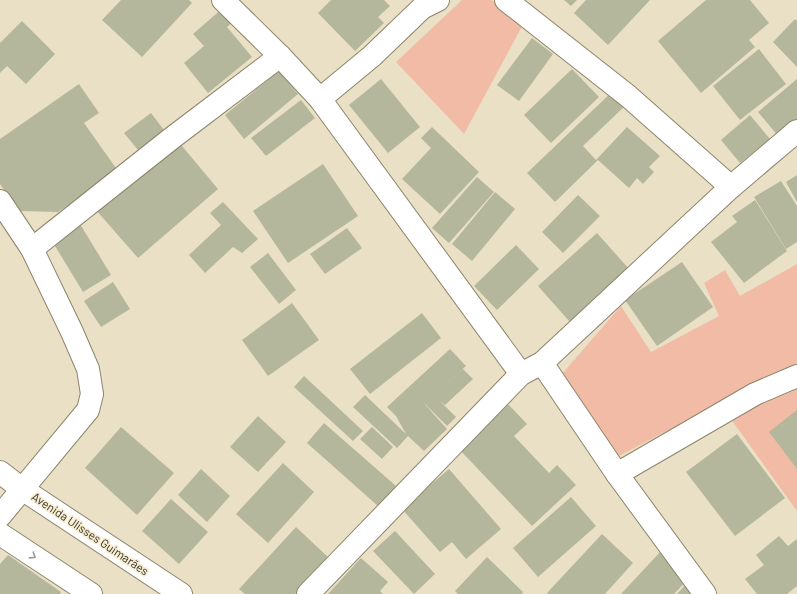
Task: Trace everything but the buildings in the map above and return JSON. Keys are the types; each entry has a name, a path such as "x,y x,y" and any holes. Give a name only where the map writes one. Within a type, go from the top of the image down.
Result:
{"street":[{"path":"223,0 280,56 320,99 521,374"},
{"path":"320,99 372,56 422,8 438,0"},
{"path":"506,0 628,96 731,187"},
{"path":"32,249 172,138 280,56"},
{"path":"308,594 521,374 542,363 731,187 797,131"},
{"path":"0,202 32,249 72,332 88,369 92,394 88,410 0,516"},
{"path":"542,363 617,474 705,594"},
{"path":"617,474 755,394 797,376"},
{"name":"Avenida Ulisses Guimarães","path":"0,472 22,489 181,594"},
{"path":"0,534 91,594"}],"shaded area":[{"path":"462,0 491,0 526,19 464,134 396,62"},
{"path":"797,264 797,363 613,459 561,375 621,306 651,352 719,316 704,283 725,270 740,296"},
{"path":"797,388 797,511 728,415"}]}
